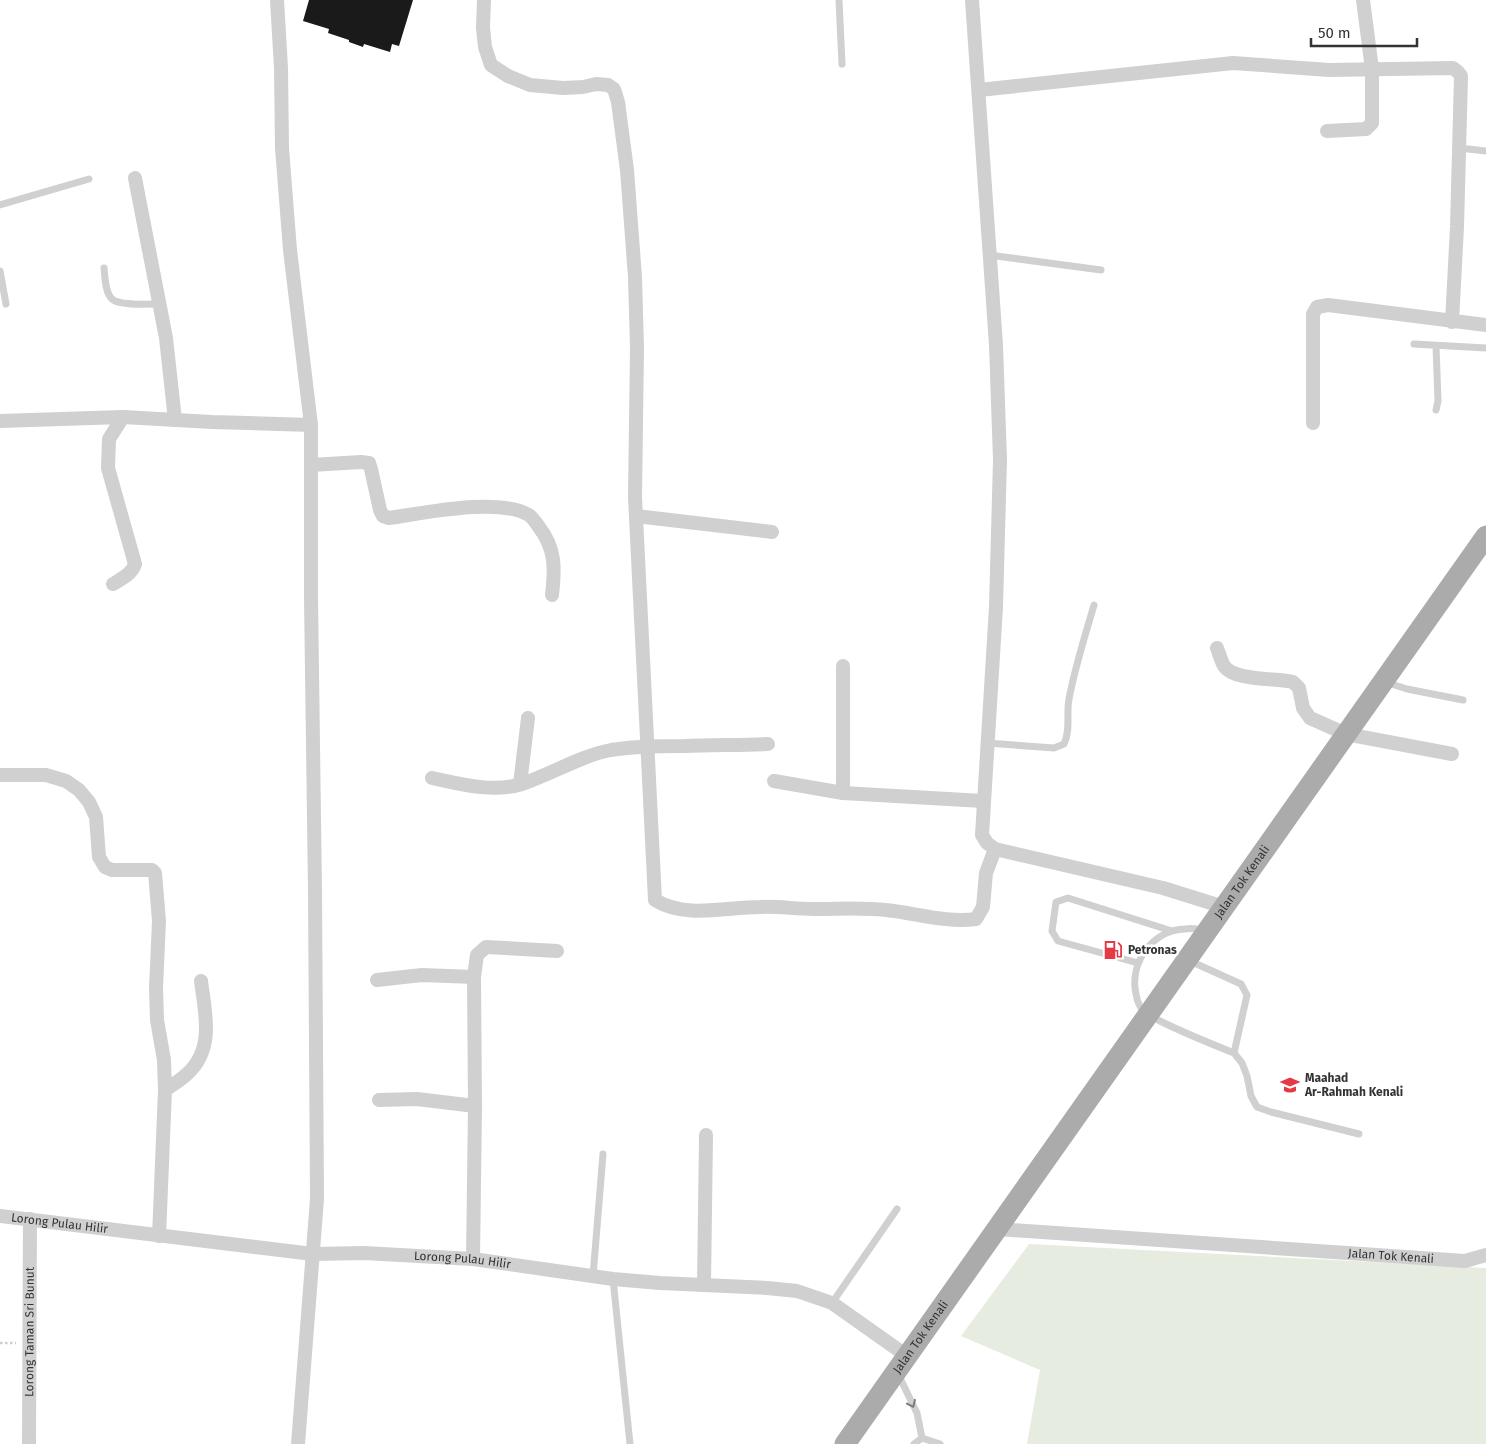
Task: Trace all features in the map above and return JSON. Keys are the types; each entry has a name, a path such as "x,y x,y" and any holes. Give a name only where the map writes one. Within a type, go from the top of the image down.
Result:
{"main road":[{"name":"Jalan Tok Kenali","path":"845,1444 1486,536"}],"street":[{"path":"276,0 281,68 282,148 289,240 311,424 317,1199 298,1444"},
{"path":"484,0 483,28 485,47 491,65 508,76 530,85 563,88 596,84 608,85 614,89 618,102 627,170 635,277 637,348 636,516 655,900 666,906 702,911 759,906 807,909 883,909 945,920 961,921 976,919 983,907 986,873 995,849"},
{"path":"972,0 996,345 1000,460 996,606 982,835 987,843 995,849 1162,888 1224,907"},
{"path":"1327,131 1366,129 1370,126 1373,118 1372,69 1363,0"},
{"path":"979,90 1233,63 1329,70 1452,68 1461,76 1452,322"},
{"path":"135,178 160,304 169,358 176,420"},
{"path":"1314,423 1313,314 1317,307 1328,305 1486,325"},
{"path":"0,421 124,417 311,424"},
{"path":"113,584 125,577 134,568 135,564 108,468 109,440 124,417"},
{"path":"311,465 361,462 369,464 380,510 383,516 389,518 473,507 508,508 530,516 552,548 554,573 552,596"},
{"path":"636,516 772,532"},
{"path":"1217,648 1224,666 1242,677 1294,682 1300,688 1304,708 1310,718 1346,734 1452,754"},
{"path":"843,666 843,793"},
{"path":"520,784 528,718"},
{"path":"432,778 500,788 520,784 599,753 648,746 768,744"},
{"path":"0,775 46,775 66,781 89,802 96,817 99,857 105,867 112,870 152,870 155,874 159,921 156,988 157,1020 164,1060 165,1090 159,1236"},
{"path":"774,781 843,793 983,800"},
{"path":"473,1259 474,977 477,955 486,947 557,951"},
{"path":"377,980 422,975 474,977"},
{"path":"165,1090 188,1074 198,1062 205,1046 207,1025 201,981"},
{"path":"379,1100 417,1099 475,1106"},
{"path":"704,1285 706,1135"},
{"name":"Lorong Pulau Hilir","path":"0,1216 313,1254 364,1252 473,1259 614,1279 767,1288 798,1292 832,1303 902,1364"},
{"name":"Lorong Taman Sri Bunut","path":"29,1444 30,1220"},
{"name":"Jalan Tok Kenali","path":"997,1229 1465,1261 1486,1255"}],"lane":[{"path":"839,0 842,64"},
{"path":"1459,148 1486,151"},
{"path":"0,205 89,179"},
{"path":"989,255 1101,270"},
{"path":"104,268 108,292 112,299 118,303 160,304"},
{"path":"0,271 6,304"},
{"path":"1414,344 1486,348"},
{"path":"1436,346 1438,394 1436,410"},
{"path":"987,743 1054,748 1064,744 1068,733 1068,705 1074,670 1094,605"},
{"path":"1384,681 1407,689 1463,700"},
{"path":"1138,963 1058,941 1052,931 1056,902 1068,898 1172,931"},
{"path":"1206,934 1200,929 1190,928 1172,931 1163,935 1148,947 1138,963 1135,982 1142,1010 1148,1015 1234,1053 1242,1062 1251,1096 1258,1107 1359,1134"},
{"path":"1187,960 1241,984 1247,995 1234,1053"},
{"path":"593,1276 603,1154"},
{"path":"832,1303 897,1208"},
{"path":"614,1279 630,1444"},
{"path":"902,1364 922,1438"},
{"path":"914,1444 922,1438"},
{"path":"922,1438 940,1444"}],"shaded area":[{"path":"1029,1244 1486,1268 1486,1444 1027,1444 1040,1370 961,1336"}],"building":[{"path":"309,0 413,0 399,46 392,44 390,52 364,44 363,47 328,33 329,29 303,21"}],"place":[{"name":"Petronas","path":"1113,950"},
{"name":"Maahad Ar-Rahmah Kenali","path":"1290,1085"}]}
